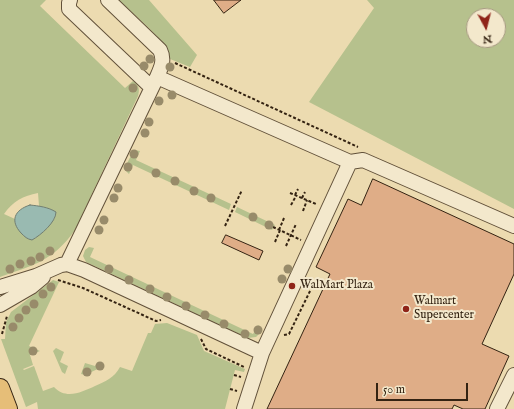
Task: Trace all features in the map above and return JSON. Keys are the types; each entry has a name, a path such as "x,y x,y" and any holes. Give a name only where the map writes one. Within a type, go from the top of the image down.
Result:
{"main road":[{"path":"0,388 8,409"}],"lane":[{"path":"70,0 69,9 154,82 363,160 514,226"},
{"path":"67,264 162,63 160,50 108,0"},
{"path":"244,409 262,353 354,157"},
{"path":"4,310 31,287 50,275 61,265 67,264 84,270 262,353"},
{"path":"0,287 50,275"},
{"path":"497,409 514,374"}],"path":[{"path":"170,61 358,148 354,157"},
{"path":"292,205 298,189"},
{"path":"225,226 242,190"},
{"path":"302,198 305,192"},
{"path":"290,193 319,206"},
{"path":"303,211 307,200"},
{"path":"275,242 284,218"},
{"path":"286,246 296,224"},
{"path":"273,227 303,240"},
{"path":"50,275 68,284 83,288 156,321 165,319"},
{"path":"2,334 4,310"},
{"path":"199,334 206,349 245,367"},
{"path":"234,375 242,378"},
{"path":"230,389 239,392"}],"green space":[{"path":"0,0 46,0 40,6 125,88 133,81 138,86 139,94 75,230 59,249 42,261 0,277","holes":["38,193 39,206 52,210 55,218 35,238 15,223 15,219 4,214 19,200"]},
{"path":"118,0 149,0 197,55 190,67 170,59 168,52 157,36"},
{"path":"367,0 514,0 514,209 309,102 374,8"},
{"path":"134,150 140,151 136,160 231,204 229,210 133,165 129,174 124,169"},
{"path":"237,207 275,225 272,230 235,212"},
{"path":"89,247 94,248 90,257 253,334 258,325 261,328 259,334 256,337 248,338 86,262 83,256 85,250"},
{"path":"53,280 59,282 29,346 40,351 30,355 33,365 23,369 24,370 34,366 43,391 54,387 64,393 74,394 85,391 106,381 115,374 120,367 132,371 148,333 151,333 155,324 167,323 197,335 204,351 245,369 244,372 235,370 225,409 38,409 37,402 26,407 1,339 5,339 6,322 11,312"},
{"path":"56,348 64,352 60,362 68,366 65,374 62,372 53,351"},
{"path":"98,362 104,366 85,375 81,374 85,363 95,366"}],"water":[{"path":"30,205 40,206 56,212 54,220 51,224 44,232 32,240 26,238 21,233 15,220 15,216 20,210"}],"building":[{"path":"214,0 241,0 224,13"},
{"name":"Walmart Supercenter","path":"373,179 514,244 514,274 482,344 509,356 485,409 463,409 454,405 452,409 267,409 330,274 316,267 348,199 361,205"},
{"path":"226,235 263,251 259,260 222,243"}],"place":[{"name":"WalMart Plaza","path":"292,286"},
{"name":"Walmart Supercenter","path":"406,309"}]}
